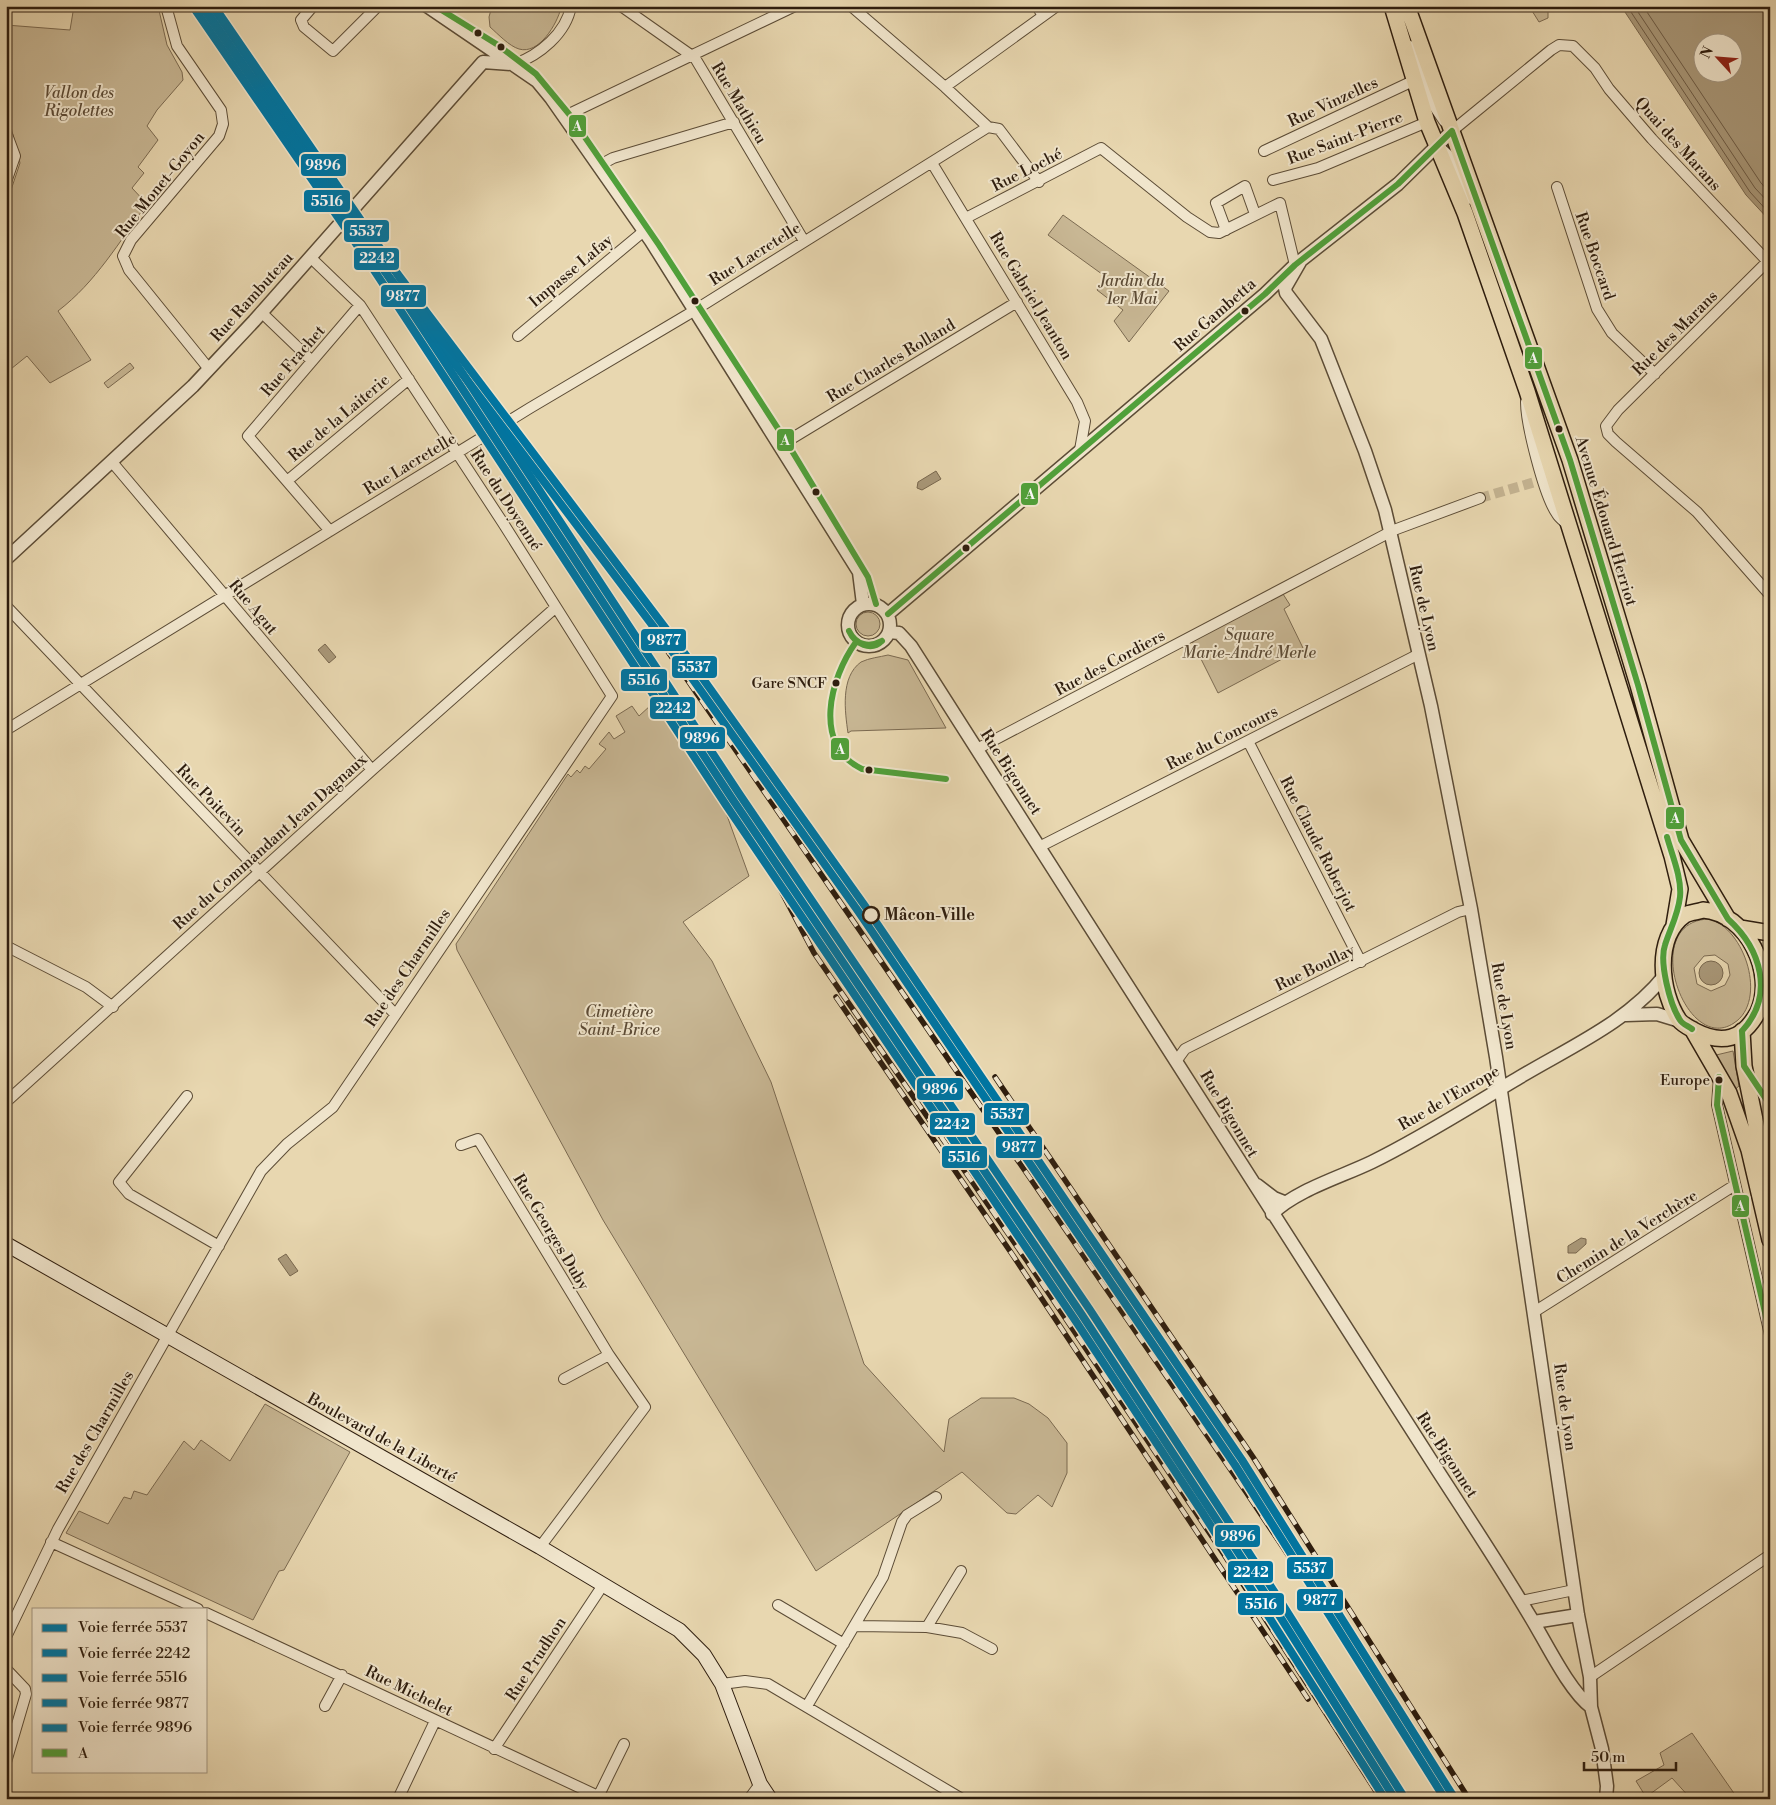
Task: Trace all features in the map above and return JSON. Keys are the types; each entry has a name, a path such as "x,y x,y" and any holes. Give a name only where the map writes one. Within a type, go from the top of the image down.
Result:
{"main road":[{"name":"Avenue Édouard Herriot","path":"1407,6 1453,127 1570,460 1638,685 1681,840 1734,923"},
{"path":"1394,13 1427,122 1465,214 1526,391 1672,856 1680,889 1674,925 1664,946 1665,975 1669,994 1680,1020 1708,1038 1733,1037 1742,1032 1747,1028 1760,1008 1767,973 1754,947 1734,923 1716,911 1704,910 1686,914 1674,925"},
{"path":"1734,923 1770,933"},
{"path":"1692,1029 1729,1093 1749,1150 1770,1240"},
{"path":"1742,1032 1744,1066 1770,1193"},
{"name":"Boulevard de la Liberté","path":"6,1244 540,1547 679,1630 704,1655 722,1684 760,1784 769,1798"}],"street":[{"name":"Rue Monet-Goyon","path":"166,6 177,46 221,110 223,124 219,136 127,246 123,256 129,270 209,369"},
{"path":"313,6 301,20 304,27 333,51 378,6"},
{"path":"427,6 537,81 565,116 644,230 859,572 863,604"},
{"path":"514,64 539,52 548,43 565,22 571,6"},
{"name":"Rue Mathieu","path":"621,6 692,55 804,241"},
{"path":"565,116 796,6"},
{"path":"851,6 945,87 988,127 999,129 1038,181"},
{"path":"1037,6 1043,16"},
{"path":"945,87 1057,6"},
{"path":"1394,13 1417,60 1432,103 1442,120 1453,127"},
{"name":"Rue Gambetta","path":"888,614 1298,264 1398,184 1437,146 1453,127 1551,50 1565,44"},
{"name":"Quai des Marans","path":"1565,44 1579,50 1652,139 1768,263"},
{"name":"Rue Rambuteau","path":"6,560 209,369 483,62 514,64"},
{"name":"Rue Vinzelles","path":"1264,151 1415,80"},
{"path":"600,165 613,158 734,122"},
{"name":"Rue Saint-Pierre","path":"1273,180 1318,168 1427,122"},
{"name":"Rue Lacretelle","path":"6,730 225,597 474,442 694,310 988,127"},
{"path":"6,132 15,156 6,182"},
{"path":"1437,146 1455,163 1486,245 1501,268"},
{"name":"Rue Loché","path":"966,218 1101,148 1210,232 1219,233 1226,230"},
{"name":"Rue Gabriel Jeanton","path":"932,163 1078,402 1086,421 1080,450"},
{"path":"1255,214 1245,186 1216,203 1226,230 1280,203 1298,264 1285,288 1291,301"},
{"name":"Rue Boccard","path":"1557,187 1597,309 1612,333 1655,374"},
{"name":"Impasse Lafay","path":"518,336 644,230"},
{"name":"Rue du Doyenné","path":"310,257 360,305 458,453 612,696"},
{"name":"Rue des Marans","path":"1768,263 1618,410 1606,426 1608,434 1616,442 1696,512 1770,595"},
{"path":"1265,294 1282,296 1291,301"},
{"name":"Rue de Lyon","path":"1291,301 1321,339 1365,452 1390,532 1419,654 1471,909 1534,1312 1574,1590 1590,1677 1591,1707 1602,1749 1606,1799"},
{"name":"Rue Charles Rolland","path":"780,445 1017,302"},
{"name":"Rue Frachet","path":"287,481 248,436 360,305"},
{"path":"261,312 312,361"},
{"name":"Rue de la Laiterie","path":"287,481 409,379"},
{"path":"1526,391 1526,415 1539,481 1557,514 1569,525"},
{"name":"Rue Agut","path":"112,462 372,770"},
{"path":"287,481 330,531"},
{"path":"1390,532 1480,498"},
{"name":"Rue des Cordiers","path":"976,749 1390,532"},
{"path":"863,604 876,604 888,614 890,620 889,632 883,641 873,646 861,644 851,636 848,629 851,613 863,604"},
{"name":"Rue Poitevin","path":"6,606 395,1014"},
{"name":"Rue du Commandant Jean Dagnaux","path":"6,1102 372,770 555,608"},
{"name":"Rue Bigonnet","path":"889,632 899,633 911,646 1176,1060 1239,1164 1521,1600 1566,1675 1591,1707"},
{"name":"Rue du Concours","path":"1039,847 1419,654"},
{"name":"Rue des Charmilles","path":"6,1637 51,1542 261,1171 287,1144 333,1107 612,696"},
{"name":"Rue Claude Roberjot","path":"1248,741 1361,962"},
{"name":"Rue Boullay","path":"1176,1060 1185,1049 1458,912 1471,909"},
{"path":"6,946 86,987 112,1007"},
{"name":"Rue de l'Europe","path":"1272,1214 1284,1202 1374,1162 1626,1015 1649,995 1665,975"},
{"name":"Rue de l'Europe","path":"1626,1015 1657,1014 1680,1020"},
{"path":"1719,1076 1717,1105 1770,1335"},
{"path":"187,1096 119,1182 129,1194 219,1246"},
{"name":"Rue Georges Duby","path":"462,1146 478,1139 609,1356 645,1407 540,1547"},
{"path":"1239,1164 1259,1187 1274,1198 1284,1202"},
{"name":"Chemin de la Verchère","path":"1534,1312 1735,1185"},
{"path":"564,1378 609,1356"},
{"path":"807,1706 856,1626 883,1577 902,1522 907,1515 936,1497"},
{"path":"51,1542 196,1608"},
{"path":"1574,1687 1770,1555"},
{"path":"927,1627 961,1570"},
{"name":"Rue Prudhon","path":"494,1749 603,1585"},
{"path":"1521,1600 1574,1590"},
{"path":"778,1605 844,1644"},
{"name":"Rue Michelet","path":"208,1614 342,1675 598,1798"},
{"path":"1534,1622 1578,1614"},
{"path":"856,1626 927,1627 962,1633 992,1649"},
{"path":"6,1669 25,1689 26,1694 6,1762"},
{"path":"325,1706 342,1675"},
{"path":"1566,1675 1578,1681 1590,1677"},
{"path":"722,1684 745,1681 763,1682 807,1706 962,1799"},
{"path":"398,1799 435,1721"},
{"path":"598,1798 624,1744"},
{"path":"749,1799 760,1784"}],"green space":[{"name":"Vallon des Rigolettes","path":"74,6 158,6 167,45 182,72 183,80 157,110 147,126 158,140 138,167 144,173 132,188 147,204 117,247 95,274 72,300 58,311 91,360 50,383 27,356 6,373 6,196 10,193 20,163 6,107 6,25 70,30"},
{"path":"492,6 561,6 561,8 556,22 546,37 540,43 526,50 511,45 490,27 489,17"},
{"path":"1529,6 1548,6 1548,18 1539,22"},
{"name":"Jardin du 1er Mai","path":"1063,215 1169,291 1129,342 1114,321 1123,310 1097,290 1106,277 1048,235"},
{"path":"130,363 134,368 108,388 104,383"},
{"name":"Square Marie-André Merle","path":"1283,594 1290,605 1284,609 1303,648 1218,693 1192,641"},
{"path":"868,612 876,616 880,624 876,632 868,636 860,632 856,624 860,616"},
{"path":"888,655 908,660 946,728 851,731 848,733 845,705 847,686 854,668 861,662"},
{"name":"Cimetière Saint-Brice","path":"651,705 675,728 717,788 749,876 683,922 712,961 771,1082 864,1364 944,1452 949,1419 981,1398 1014,1398 1029,1404 1048,1418 1067,1443 1067,1473 1052,1507 1038,1495 1016,1514 1007,1513 962,1472 816,1571 603,1220 457,950 456,944 568,774 571,777 577,770 580,773 585,766 589,769 606,749 599,744 609,732 614,739 625,732 616,716 632,706 639,716"},
{"path":"1709,919 1722,925 1733,936 1742,950 1748,966 1751,983 1750,999 1744,1013 1734,1023 1716,1028 1699,1021 1686,1005 1676,984 1673,961 1676,941 1688,925","holes":["1715,955 1728,964 1730,975 1725,985 1711,991 1697,984 1694,968 1704,956"]},
{"path":"1733,1051 1739,1086 1732,1092 1712,1056"},
{"path":"265,1404 350,1452 284,1570 279,1571 253,1620 66,1533 79,1511 108,1524 124,1497 131,1499 134,1491 147,1495 184,1441 194,1450 201,1440 230,1461"},
{"path":"1692,1733 1738,1799 1691,1799 1672,1778 1646,1797 1636,1781 1664,1765 1660,1753"}],"water":[{"path":"1621,6 1770,6 1770,221 1746,195"},
{"path":"936,471 941,479 922,490 917,488 918,482"},
{"path":"325,644 336,657 329,663 318,650"},
{"path":"1711,961 1720,964 1723,973 1720,982 1711,985 1702,982 1699,973 1702,964"},
{"path":"1581,1238 1586,1239 1586,1244 1576,1253 1568,1253 1568,1246"},
{"path":"286,1254 298,1271 290,1276 278,1259"}],"tunnel":[{"path":"1480,498 1535,482"}],"railway":[{"path":"651,627 1246,1492 1371,1679 1443,1799"},
{"path":"733,800 814,953 1027,1261 1223,1553 1381,1799"},
{"path":"836,997 1012,1254 1308,1699"},
{"path":"995,1077 1253,1457 1469,1799"}],"rail line":[{"name":"2242","path":"203,6 375,256 733,800 1082,1315 1272,1604 1395,1799"},
{"name":"5537","path":"212,6 381,252 691,662 865,906 1242,1460 1455,1799"},
{"name":"9896","path":"214,6 382,251 740,795 1090,1310 1279,1599 1402,1794"},
{"name":"5516","path":"196,11 368,261 726,805 1075,1320 1202,1512 1385,1799"},
{"name":"9877","path":"205,11 374,257 684,667 858,911 1235,1465 1445,1799"}],"transit line":[{"name":"A","path":"435,6 498,45 536,74 569,114 659,245 786,441 868,577 876,604"},
{"name":"A","path":"1452,131 1570,460 1638,685 1681,840 1728,919 1749,944 1756,958 1761,988 1758,1003 1752,1017 1742,1031"},
{"name":"A","path":"888,614 1265,294 1295,265 1398,184 1452,131"},
{"name":"A","path":"849,631 855,639 863,644 868,645 882,641"},
{"name":"A","path":"849,631 855,640 864,645 873,646 882,641"},
{"name":"A","path":"856,642 839,674 833,692 831,728 836,744 846,758 862,769 946,779"},
{"name":"A","path":"1667,837 1678,874 1680,897 1678,910 1665,945 1664,972 1676,1013 1682,1023 1692,1029"},
{"name":"A","path":"1742,1031 1744,1066 1770,1105"},
{"name":"A","path":"1719,1077 1717,1105 1770,1334"}],"place":[{"name":"Gare SNCF","path":"836,683"},
{"name":"Mâcon-Ville","path":"871,915"},
{"name":"Europe","path":"1719,1080"}]}
